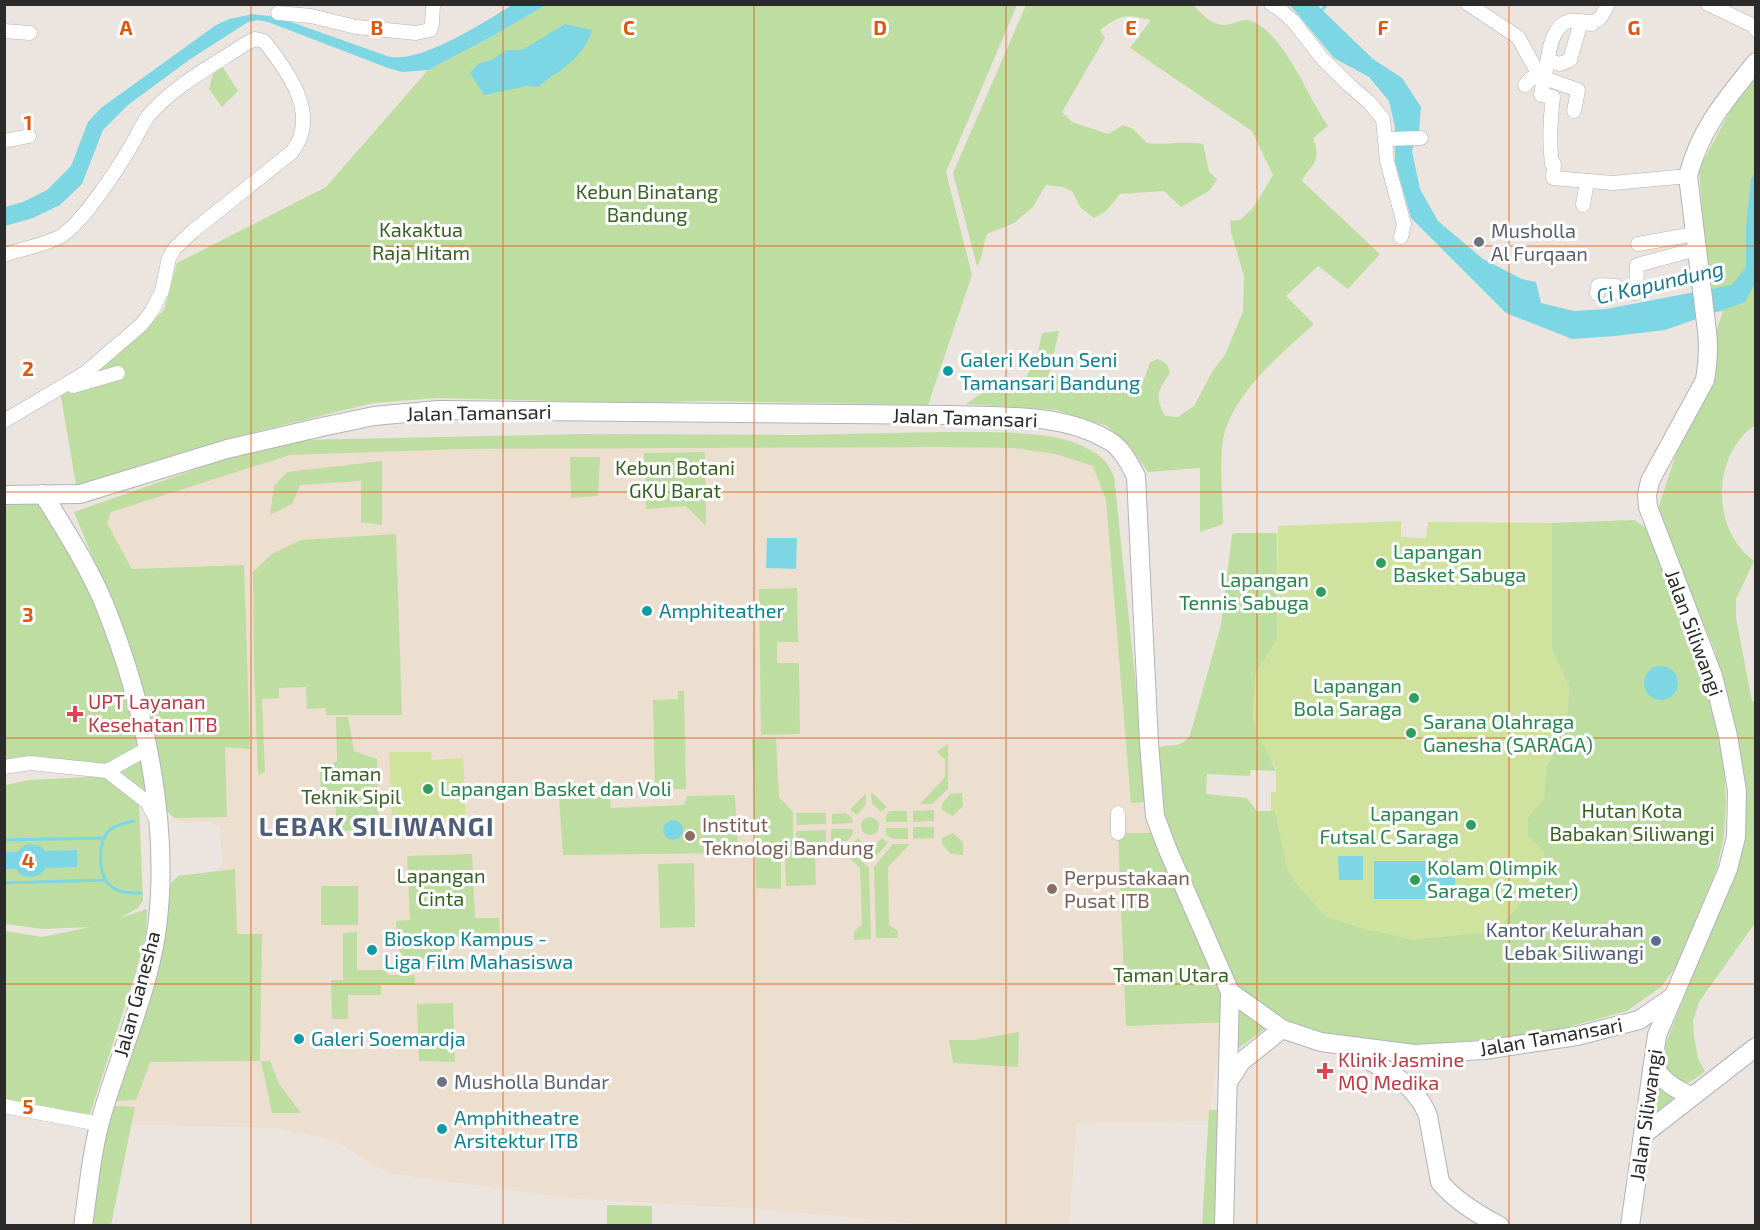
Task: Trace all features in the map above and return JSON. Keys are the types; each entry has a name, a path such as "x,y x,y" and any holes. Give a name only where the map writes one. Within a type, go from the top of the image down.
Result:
{"main road":[{"name":"Jalan Siliwangi","path":"1630,1226 1657,1035 1728,869 1736,837 1737,791 1728,736 1713,676 1648,507 1647,495 1654,473 1705,380 1709,352 1688,176 1692,158 1710,119 1754,65"},
{"name":"Jalan Tamansari","path":"4,495 80,494 227,449 374,416 438,410 768,412 1024,417 1067,424 1109,440 1123,453 1136,476 1149,743 1155,816 1230,992 1282,1029 1321,1042 1414,1054 1484,1050 1553,1041 1639,1020 1674,996"},
{"name":"Jalan Ganesha","path":"43,494 102,600 123,658 147,750 158,822 160,880 156,935 139,1002 99,1124 83,1226"},
{"path":"1224,1226 1230,992"},
{"name":"Jalan Tamansari","path":"1639,1020 1657,1035"},
{"path":"1227,1084 1241,1062 1282,1029"},
{"path":"1321,1042 1377,1065 1410,1088 1428,1116 1440,1182 1446,1190 1483,1217 1500,1226"},
{"path":"1643,1135 1755,1047"},
{"path":"1410,1088 1409,1071 1414,1054"},
{"path":"1654,1066 1661,1078 1671,1087 1690,1096"}],"street":[{"path":"278,13 311,16 356,27 416,33 430,30 433,4"},
{"path":"1271,4 1294,22 1335,71 1369,102 1383,119 1390,139 1387,161 1404,224 1401,237"},
{"path":"1468,4 1518,37 1544,72 1578,90 1574,111"},
{"path":"1608,4 1596,21 1569,21 1558,28 1554,36 1544,72 1541,95 1553,97 1550,116 1553,178 1613,183 1688,176"},
{"path":"1708,4 1754,26 1755,42"},
{"path":"1525,85 1530,79 1570,60 1582,22 1594,24"},
{"path":"4,31 30,33"},
{"path":"4,255 52,240 75,224 115,172 147,117 177,89 245,44 255,39 264,41 289,74 296,87 301,106 303,131 300,142 292,152 175,248 169,258 162,291 152,311 141,325 85,373 4,421"},
{"path":"4,141 29,136"},
{"path":"1390,139 1420,138"},
{"path":"1583,205 1587,181"},
{"path":"1638,244 1696,242"},
{"path":"1597,294 1600,285 1616,286 1617,292 1636,293 1638,265 1696,242"},
{"path":"62,387 118,373"},
{"path":"107,771 147,750"},
{"path":"4,767 30,763 107,771 147,802 158,822"},
{"path":"1118,813 1118,833"},
{"path":"4,1106 99,1124"}],"shaded area":[{"name":"Institut Teknologi Bandung","path":"940,432 1051,435 1077,442 1105,460 1114,476 1139,710 1224,1015 1208,1121 1077,1123 1069,1226 931,1225 759,1209 575,1199 388,1173 331,1139 276,1128 104,1124 164,929 171,883 178,876 215,873 222,862 220,827 209,822 184,823 174,818 162,807 133,655 74,512 225,459 301,440 585,434 798,435"}],"green space":[{"name":"Kebun Binatang Bandung","path":"546,5 1017,5 946,172 972,275 928,405 703,401 632,403 437,398 373,403 223,440 76,485 60,391 106,364 164,310 177,263 326,187 428,70"},
{"path":"1026,5 1193,5 1214,23 1227,25 1249,20 1266,30 1277,41 1296,69 1328,126 1313,138 1317,152 1315,161 1302,181 1380,254 1348,289 1318,266 1286,296 1314,324 1260,376 1236,407 1228,423 1221,460 1223,524 1200,532 1200,468 1148,472 1129,445 1107,426 1056,410 966,404 989,388 1023,381 1036,361 1042,333 1059,331 1049,374 1091,382 1142,385 1150,362 1158,359 1167,364 1170,373 1159,393 1159,403 1165,416 1178,417 1194,406 1212,372 1225,355 1243,311 1244,276 1230,221 1240,220 1253,208 1273,175 1252,131 1130,48 1151,20 1129,16 1119,18 1100,30 1105,38 1062,112 1072,122 1108,134 1123,125 1133,129 1147,143 1203,144 1209,172 1217,179 1209,191 1181,207 1164,191 1120,194 1106,211 1094,218 1080,207 1072,191 1046,185 1033,207 1014,223 987,234 977,266 953,173"},
{"path":"222,66 238,91 222,107 209,89 213,74"},
{"path":"1755,73 1755,425 1741,438 1730,455 1724,473 1722,493 1724,513 1730,531 1740,548 1754,561 1736,599 1736,618 1752,701 1755,702 1755,923 1699,1002 1693,1021 1694,1036 1698,1059 1705,1071 1690,1082 1682,1083 1666,1075 1662,1053 1737,871 1737,851 1724,693 1715,651 1657,512 1723,311 1716,312 1704,234 1699,169 1743,87"},
{"path":"1003,432 1049,436 1070,441 1089,449 1104,460 1114,476 1148,802 1131,803 1106,500 1093,466 1056,454 1015,448 940,447 463,449 290,455 111,512 107,523 132,569 244,565 250,749 225,747 227,817 174,818 162,807 133,655 74,512 225,459 301,440 585,434 798,435"},
{"name":"Kebun Botani GKU Barat","path":"705,452 706,526 686,506 646,509 644,453"},
{"path":"570,457 600,457 598,496 571,498"},
{"path":"382,461 382,525 361,522 361,481 300,485 292,504 270,515 274,486 287,472"},
{"path":"43,494 96,601 146,749 108,767 5,765 5,504"},
{"name":"Hutan Kota Babakan Siliwangi","path":"1634,520 1646,528 1705,676 1723,754 1726,800 1724,835 1717,868 1677,965 1661,987 1627,1011 1550,1032 1432,1045 1411,1045 1307,1032 1279,1023 1239,991 1163,817 1158,748 1180,744 1190,735 1221,625 1232,535 1234,533 1277,533 1277,640 1256,673 1253,718 1276,771 1251,770 1250,776 1207,774 1206,794 1247,798 1257,811 1275,811 1288,869 1295,882 1528,836 1528,817 1544,798 1546,767 1566,730 1569,687 1552,650 1552,523"},
{"name":"Sarana Olahraga Ganesha (SARAGA)","path":"1401,521 1401,537 1426,538 1428,522 1552,523 1552,650 1569,687 1566,730 1546,767 1544,798 1528,817 1528,836 1544,851 1544,876 1497,931 1413,940 1326,917 1295,882 1288,869 1275,811 1271,811 1271,792 1276,792 1276,768 1258,736 1253,718 1256,673 1277,640 1278,526"},
{"path":"396,534 402,715 326,715 326,708 307,709 306,687 279,688 279,698 262,699 265,772 258,775 253,572 272,554 301,540"},
{"path":"797,588 798,642 777,642 777,663 799,663 800,734 761,735 759,589"},
{"path":"678,691 684,691 686,789 664,789 664,797 655,797 653,700 678,699"},
{"name":"Taman Teknik Sipil","path":"336,717 348,717 354,751 377,759 379,830 336,831 336,808 321,796 320,770 337,761"},
{"path":"776,738 779,797 793,812 793,845 781,856 781,889 756,888 752,739"},
{"path":"948,744 948,789 932,804 920,804 945,777 945,759 937,752"},
{"path":"146,751 151,800 113,774"},
{"name":"Lapangan Basket dan Voli","path":"389,752 431,752 432,760 463,758 466,817 392,821"},
{"path":"108,776 138,800 139,805 143,900 138,908 120,918 147,909 146,934 135,975 90,1114 5,1104 5,931 42,937 90,927 42,929 5,924 5,785 30,780"},
{"path":"871,792 887,807 881,812 872,803"},
{"path":"866,793 866,804 857,815 850,810"},
{"path":"962,793 963,806 953,816 942,810 942,804 950,794"},
{"path":"735,795 738,853 563,855 559,798 610,796 611,808 684,805 687,796"},
{"path":"934,810 934,821 913,822 913,811"},
{"path":"889,811 907,811 907,822 886,822"},
{"path":"796,813 826,813 826,824 797,825"},
{"path":"846,813 852,818 853,823 832,824 832,814"},
{"path":"866,817 874,817 879,822 877,833 866,835 861,830 861,822"},
{"path":"913,827 934,827 934,838 913,839"},
{"path":"886,828 908,828 908,839 892,839 886,834"},
{"path":"831,829 853,829 853,834 847,841 831,841"},
{"path":"826,830 826,842 797,842 796,831"},
{"path":"953,833 963,842 963,855 951,854 942,844 942,838"},
{"name":"Taman Utara","path":"1118,833 1161,833 1230,992 1229,1022 1126,1026"},
{"path":"858,838 867,847 868,859 852,844"},
{"path":"882,838 888,843 873,859 873,847"},
{"path":"893,844 910,844 888,867 889,925 898,931 898,938 876,938 874,867"},
{"path":"794,847 824,847 815,858 816,885 786,886 785,858"},
{"path":"838,847 847,847 869,868 871,939 854,940 854,932 862,924 860,868"},
{"name":"Lapangan Cinta","path":"472,854 475,918 499,918 500,935 447,936 439,958 406,959 398,949 396,921 410,920 407,856"},
{"path":"694,863 695,927 660,928 658,864"},
{"path":"235,869 237,934 262,934 260,1061 150,1062 136,1100 111,1101 164,929 171,883 178,876"},
{"path":"321,886 358,886 358,925 321,925"},
{"path":"357,932 357,970 387,970 388,975 415,975 415,985 381,985 381,995 348,995 348,1019 332,1019 331,980 343,980 343,933"},
{"path":"453,1003 455,1062 419,1061 417,1004"},
{"path":"1234,1005 1266,1028 1233,1052"},
{"path":"1019,1032 1018,1067 953,1063 949,1040 974,1040"},
{"path":"261,1061 270,1061 279,1084 301,1113 272,1113"},
{"path":"1653,1080 1676,1096 1646,1121"},
{"path":"108,1107 135,1107 111,1225 89,1226"},
{"path":"1209,1110 1222,1110 1218,1225 1202,1226"},
{"path":"607,1205 652,1206 652,1225 607,1225"}],"water":[{"path":"512,5 546,5 428,70 402,72 268,22 257,20 248,22 189,60 128,105 103,130 82,184 60,205 33,218 5,226 5,207 23,202 47,190 71,166 88,122 101,108 216,25 229,19 253,14 277,17 390,57 404,57 419,54 452,40"},
{"path":"1290,5 1317,5 1373,59 1402,78 1421,107 1419,131 1412,151 1420,189 1438,221 1483,259 1522,279 1536,282 1541,303 1574,311 1606,309 1732,285 1746,267 1746,227 1751,179 1755,173 1755,283 1745,302 1665,330 1572,339 1506,313 1411,218 1395,162 1395,127 1389,101 1369,77 1334,58"},
{"path":"565,24 592,30 583,49 570,63 538,87 527,86 484,95 470,73 479,63 492,60 506,50 522,50"},
{"path":"767,538 797,538 796,569 766,568"},
{"path":"1661,666 1673,671 1678,683 1673,695 1661,700 1649,695 1644,683 1649,671"},
{"path":"673,820 680,823 683,830 680,837 673,840 666,837 663,830 666,823"},
{"path":"30,844 40,846 45,851 77,850 77,867 46,868 43,872 31,877 19,873 16,869 5,869 5,852 17,852"},
{"path":"1338,856 1363,856 1363,880 1339,880"},
{"name":"Kolam Olimpik Saraga (2 meter)","path":"1374,861 1455,861 1455,899 1374,899"}],"waterway":[{"path":"1320,12 1327,4"},
{"path":"133,821 116,826 106,834 100,857 103,873 113,888 124,892 141,893"},
{"path":"4,840 104,838"},
{"path":"4,883 105,880"}],"place":[{"name":"Musholla Al Furqaan","path":"1479,242"},
{"name":"Galeri Kebun Seni Tamansari Bandung","path":"948,371"},
{"name":"Lapangan Basket Sabuga","path":"1381,563"},
{"name":"Lapangan Tennis Sabuga","path":"1321,592"},
{"name":"Amphiteather","path":"647,611"},
{"name":"Lapangan Bola Saraga","path":"1414,698"},
{"name":"UPT Layanan Kesehatan ITB","path":"75,714"},
{"name":"Sarana Olahraga Ganesha (SARAGA)","path":"1411,733"},
{"name":"Lapangan Basket dan Voli","path":"428,789"},
{"name":"Lapangan Futsal C Saraga","path":"1471,825"},
{"name":"Institut Teknologi Bandung","path":"690,836"},
{"name":"Kolam Olimpik Saraga (2 meter)","path":"1415,880"},
{"name":"Perpustakaan Pusat ITB","path":"1052,889"},
{"name":"Kantor Kelurahan Lebak Siliwangi","path":"1656,941"},
{"name":"Bioskop Kampus - Liga Film Mahasiswa","path":"372,950"},
{"name":"Galeri Soemardja","path":"299,1039"},
{"name":"Klinik Jasmine MQ Medika","path":"1325,1071"},
{"name":"Musholla Bundar","path":"442,1082"},
{"name":"Amphitheatre Arsitektur ITB","path":"442,1129"}],"district":[{"name":"LEBAK SILIWANGI","path":"377,827"}],"park label":[{"name":"Kakaktua Raja Hitam","path":"421,242"}],"water label":[{"name":"Ci Kapundung","path":"1660,283"}]}
